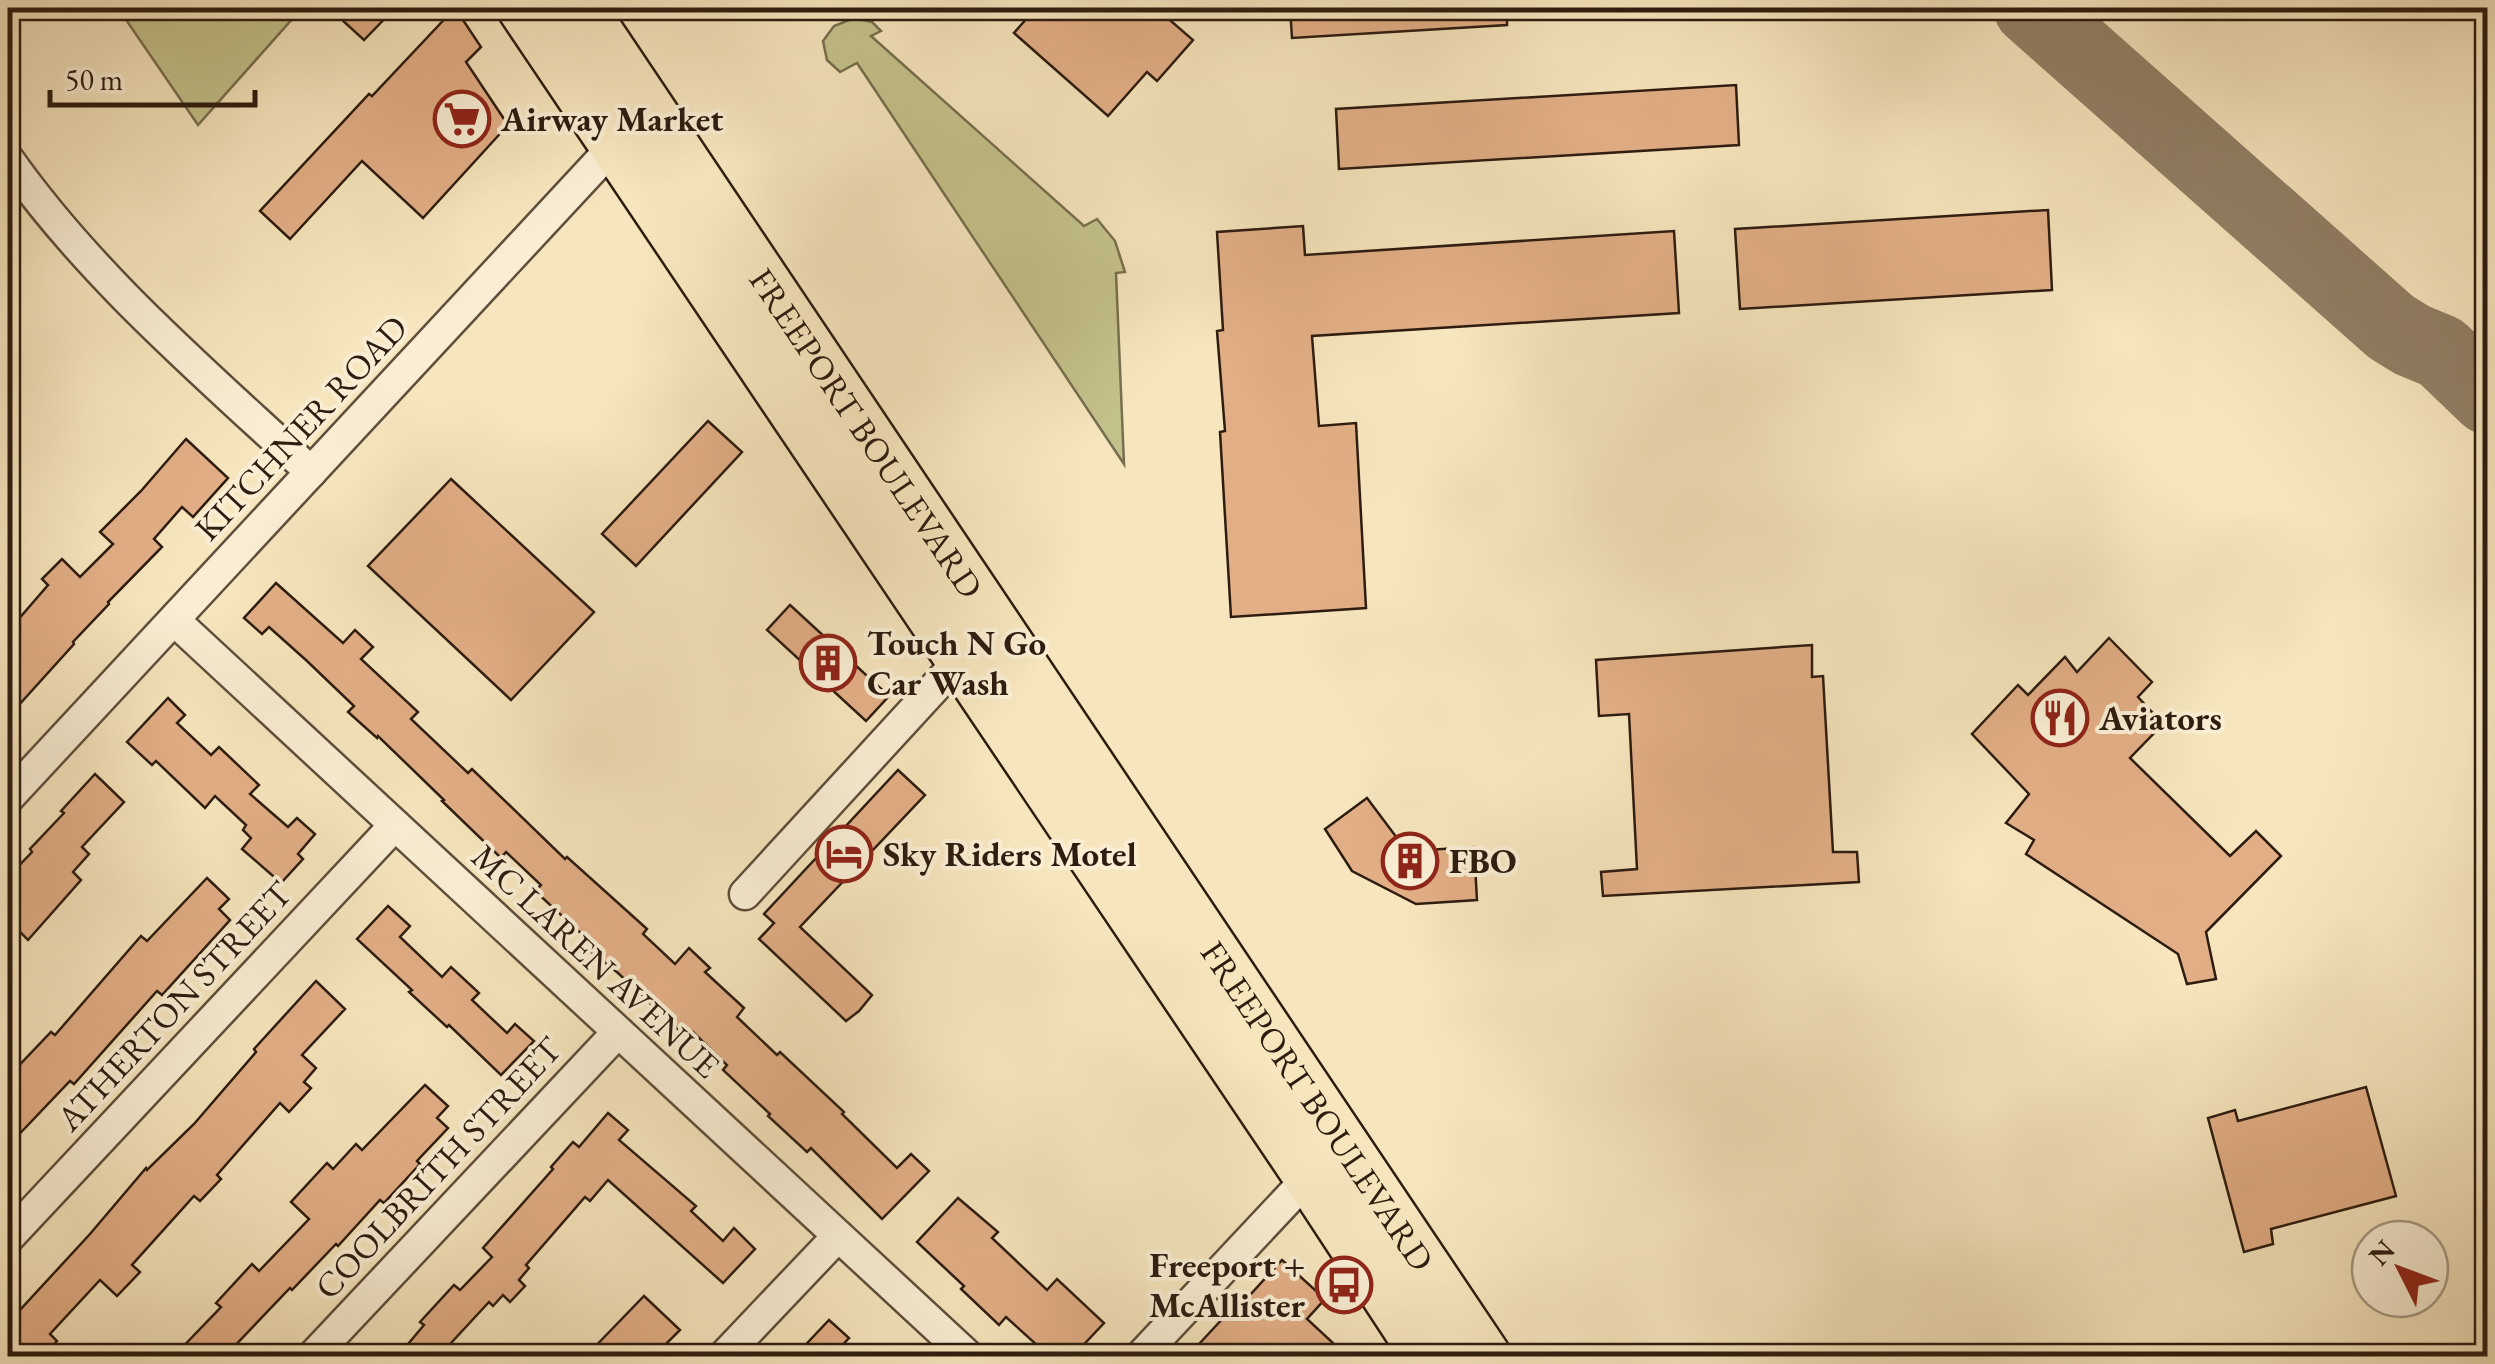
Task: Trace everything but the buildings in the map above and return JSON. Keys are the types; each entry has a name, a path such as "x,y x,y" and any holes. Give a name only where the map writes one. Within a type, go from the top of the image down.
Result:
{"main road":[{"name":"FREEPORT BOULEVARD","path":"523,8 615,145 978,641"},
{"name":"FREEPORT BOULEVARD","path":"580,8 649,108 978,641 1325,1159 1485,1356"},
{"name":"FREEPORT BOULEVARD","path":"1325,1159 1426,1356"}],"street":[{"name":"KITCHNER ROAD","path":"8,798 649,108"},
{"path":"8,158 63,232 125,298 311,472"},
{"name":"MC LAREN AVENUE","path":"174,620 968,1356"},
{"path":"745,894 978,641"},
{"name":"ATHERTON STREET","path":"8,1238 395,825"},
{"name":"COOLBRITH STREET","path":"313,1356 618,1032"},
{"path":"1141,1356 1325,1159"},
{"path":"724,1356 838,1236"}],"shaded area":[{"path":"118,8 302,8 198,125"},
{"path":"854,18 872,22 881,31 871,36 1084,226 1097,219 1115,241 1125,272 1116,273 1124,464 857,63 840,72 827,60 823,41 834,26"}],"taxiway":[{"path":"2031,8 2391,327 2441,352 2488,397"}],"place":[{"name":"Airway Market","path":"462,119"},
{"name":"Touch N Go Car Wash","path":"828,663"},
{"name":"Aviators","path":"2060,718"},
{"name":"Sky Riders Motel","path":"844,854"},
{"name":"FBO","path":"1410,861"},
{"name":"Freeport + McAllister","path":"1344,1285"}]}
